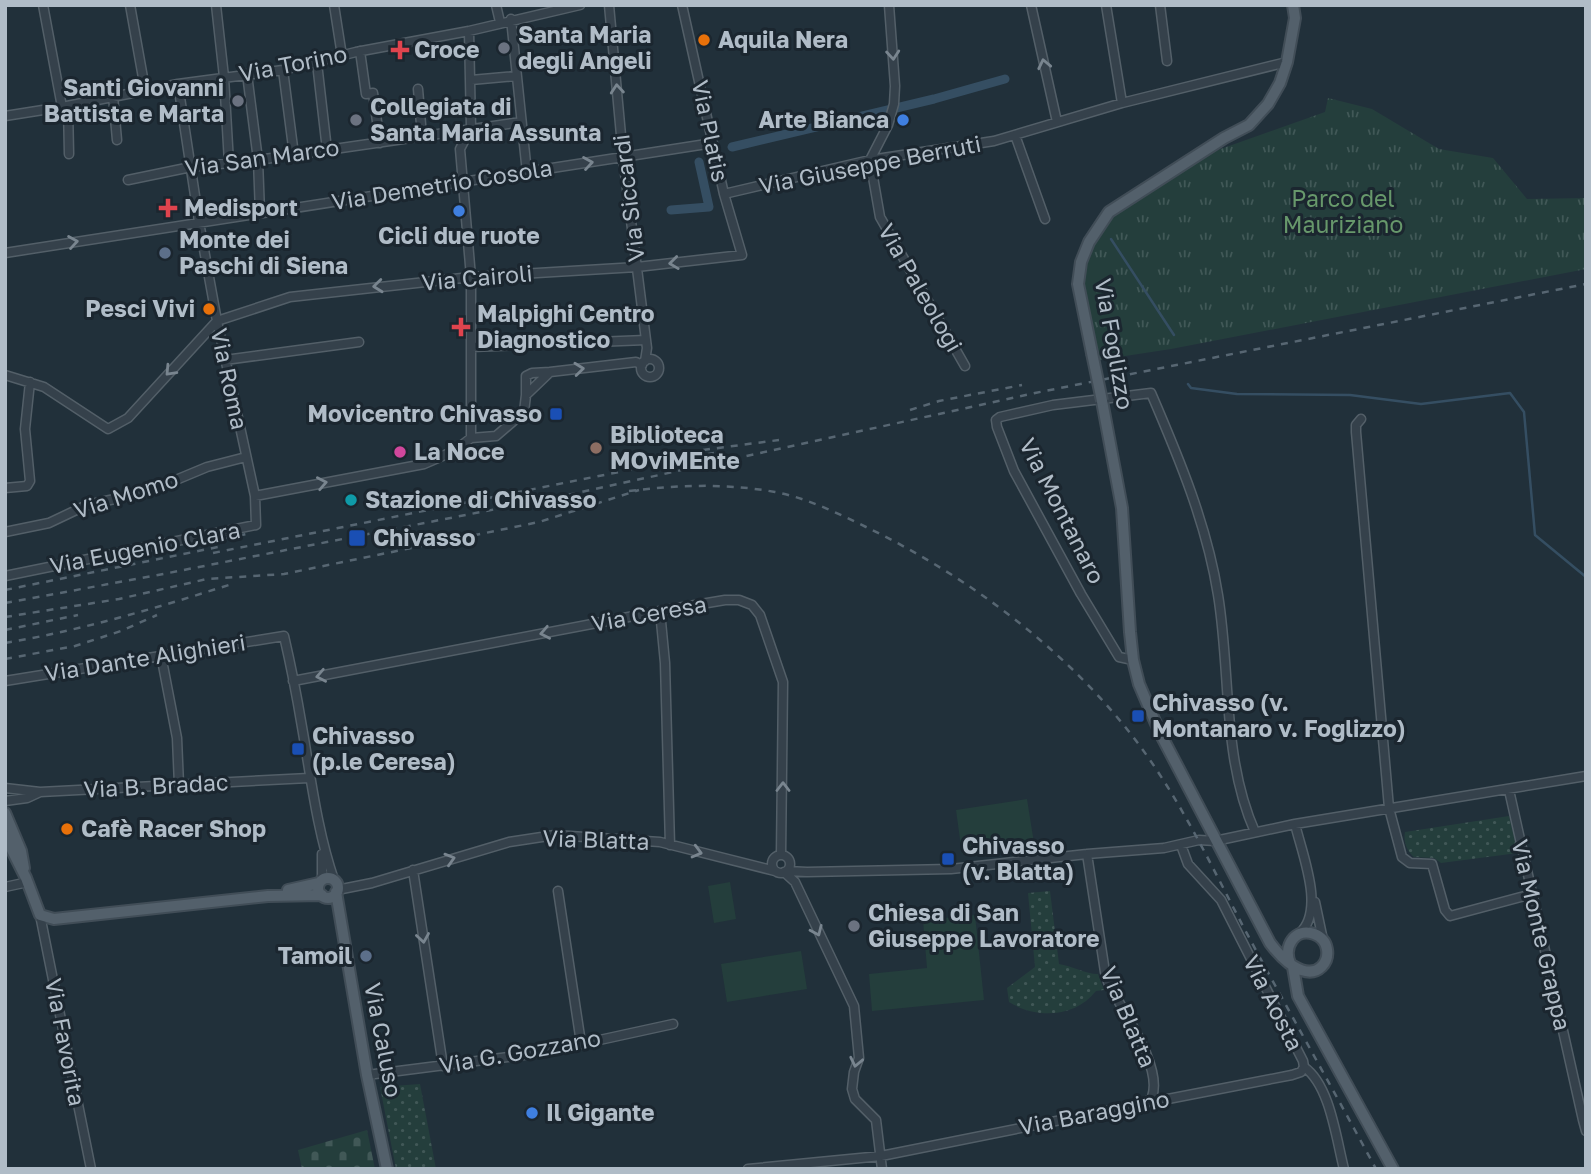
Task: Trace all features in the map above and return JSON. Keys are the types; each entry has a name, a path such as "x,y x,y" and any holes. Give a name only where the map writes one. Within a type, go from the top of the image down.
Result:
{"main road":[{"name":"Via Foglizzo","path":"1133,660 1122,508 1078,285 1081,262 1089,242 1109,212 1224,138 1249,125 1275,94 1287,62 1295,18 1293,5"},
{"path":"1133,660 1149,710 1215,841 1273,947 1305,973 1314,971"},
{"path":"5,813 20,851 27,880"},
{"path":"5,836 27,880 40,915 54,919 268,896 333,896 336,888 328,878 268,896"},
{"path":"321,881 318,891 323,896"},
{"name":"Via Caluso","path":"336,888 387,1169"},
{"name":"Via Caluso","path":"323,896 340,919"},
{"path":"1265,932 1278,941 1312,933 1323,940 1328,953 1326,959 1323,965 1306,978 1301,988 1306,1007"},
{"path":"1295,937 1287,950 1298,996 1393,1169"}],"street":[{"path":"43,5 65,107 69,154"},
{"path":"131,5 145,89"},
{"path":"216,5 229,163"},
{"path":"334,5 342,56"},
{"path":"496,5 499,22"},
{"name":"Via Torino","path":"5,116 65,107 178,83 282,70 580,5"},
{"name":"Via Siccardi","path":"550,372 647,362 623,157 609,5"},
{"name":"Via Platis","path":"682,5 724,194 742,255"},
{"path":"870,160 894,104 889,5"},
{"path":"1031,5 1057,122"},
{"path":"1106,5 1122,103"},
{"path":"1160,5 1167,61"},
{"path":"511,19 527,173"},
{"path":"468,31 471,128 460,149 471,277 471,438"},
{"path":"360,51 366,94 373,93 380,143"},
{"name":"Via Giuseppe Berruti","path":"724,194 870,160 994,141 1122,103 1287,62"},
{"path":"317,63 327,149"},
{"path":"282,70 294,155"},
{"path":"247,74 258,160 260,213"},
{"path":"471,80 516,76"},
{"path":"178,83 199,222"},
{"path":"418,89 422,136"},
{"path":"113,96 117,140"},
{"name":"Via San Marco","path":"128,180 191,167 258,160 521,122"},
{"path":"1015,135 1045,219"},
{"name":"Via Demetrio Cosola","path":"5,253 713,143"},
{"name":"Via Paleologi","path":"870,160 880,217 965,366"},
{"name":"Via Roma","path":"199,222 216,321 255,496"},
{"name":"Via Cairoli","path":"216,321 290,297 471,277 637,267 742,255"},
{"path":"5,375 44,387 108,429 128,418 216,321"},
{"path":"225,360 359,342"},
{"path":"471,347 647,344"},
{"path":"526,395 550,372"},
{"path":"255,496 424,464 454,451 471,438 496,436 524,412 526,376 550,372"},
{"path":"5,488 27,486 30,481 25,429 30,382"},
{"name":"Via Montanaro","path":"1133,660 1119,657 1081,594 1014,471 997,427 996,420 1000,416 1053,405 1151,393 1175,450 1209,545 1219,598 1235,762 1243,806 1255,832"},
{"path":"1361,419 1356,425 1356,432 1389,808 1402,857 1409,863 1432,864 1445,910 1450,916 1532,894"},
{"name":"Via Momo","path":"5,532 49,523 87,505 147,492 207,467 246,457"},
{"name":"Via Eugenio Clara","path":"5,576 253,526 258,521 255,496"},
{"name":"Via Ceresa","path":"293,681 660,611 738,600 752,605 760,615 783,682 784,857"},
{"path":"660,611 666,685 670,845"},
{"name":"Via Caluso","path":"285,636 309,778 336,888"},
{"name":"Via Dante Alighieri","path":"5,681 285,636"},
{"path":"162,655 177,738 179,785"},
{"path":"1215,841 1295,824 1586,776"},
{"name":"Via B. Bradac","path":"5,801 27,798 40,792 309,778"},
{"path":"5,788 40,792"},
{"name":"Via Monte Grappa","path":"1509,790 1586,1131"},
{"path":"1295,824 1323,940"},
{"name":"Via Caluso","path":"320,830 323,869 321,881"},
{"name":"Via Blatta","path":"336,888 372,883 509,842 555,835 634,838 782,871 815,872 951,869 1215,841"},
{"name":"Via Aosta","path":"1181,845 1188,863 1221,900 1304,1067 1314,1073 1321,1086 1344,1169"},
{"name":"Via Blatta","path":"1087,853 1105,972 1151,1066 1154,1084 1152,1097"},
{"path":"782,871 790,864 784,857 772,861 782,871 795,882 854,1006 859,1058 852,1089 855,1099 876,1120 882,1169"},
{"name":"Via Blatta","path":"784,857 815,872"},
{"path":"413,870 443,1066"},
{"path":"5,887 27,880"},
{"path":"1295,937 1307,926 1310,918 1310,886"},
{"path":"558,891 581,1043"},
{"name":"Via Favorita","path":"40,915 91,1169"},
{"name":"Via G. Gozzano","path":"368,1075 540,1053 673,1024"},
{"name":"Via Baraggino","path":"748,1169 881,1156 1146,1103 1152,1097 1168,1099 1292,1076 1301,1072 1304,1067"}],"green space":[{"name":"Parco del Mauriziano","path":"1328,98 1372,109 1439,149 1493,158 1527,199 1586,198 1586,269 1171,349 1099,360 1082,293 1086,255 1112,218 1215,151 1325,112"},
{"path":"1027,799 1034,843 962,854 956,810"},
{"path":"1509,816 1518,853 1441,863 1434,858 1414,857 1405,843 1405,832"},
{"path":"730,882 736,919 714,923 708,886"},
{"path":"1050,891 1059,964 1098,974 1104,990 1096,991 1087,1000 1066,1011 1043,1013 1020,1008 1009,1002 1007,988 1035,967 1028,893"},
{"path":"975,915 984,1000 872,1011 869,974 927,968 923,920"},
{"path":"801,951 807,989 727,1002 721,964"},
{"path":"420,1084 436,1169 396,1169 380,1087"},
{"path":"367,1130 375,1169 302,1169 298,1150"}],"waterway":[{"path":"732,147 934,99 1005,79"},
{"path":"671,210 709,207 699,162"},
{"path":"1111,239 1174,335"},
{"path":"1188,384 1191,388 1237,394 1350,395 1421,404 1510,393 1524,412 1535,535 1586,577"}],"railway":[{"path":"5,603 563,496 1035,393 1586,284"},
{"path":"910,410 939,401 1022,385"},
{"path":"703,450 779,440"},
{"path":"213,553 714,453"},
{"path":"629,491 684,486 738,487 775,492 810,502 866,527 943,570 1016,620 1050,649 1112,712 1140,746 1169,790 1376,1169"},
{"path":"5,617 119,599 207,579 284,574 539,522 639,490"},
{"path":"211,541 252,533"},
{"path":"5,590 223,546"},
{"path":"5,643 121,617 235,583"},
{"path":"5,630 78,615"},
{"path":"5,659 75,646 121,631 157,615"}],"place":[{"name":"Aquila Nera","path":"704,40"},
{"name":"Santa Maria degli Angeli","path":"504,48"},
{"name":"Croce","path":"400,50"},
{"name":"Santi Giovanni Battista e Marta","path":"238,101"},
{"name":"Collegiata di Santa Maria Assunta","path":"356,120"},
{"name":"Arte Bianca","path":"903,120"},
{"name":"Medisport","path":"168,208"},
{"name":"Cicli due ruote","path":"459,211"},
{"name":"Monte dei Paschi di Siena","path":"165,253"},
{"name":"Pesci Vivi","path":"209,309"},
{"name":"Malpighi Centro Diagnostico","path":"461,327"},
{"name":"Movicentro Chivasso","path":"556,414"},
{"name":"Biblioteca MOviMEnte","path":"596,448"},
{"name":"La Noce","path":"400,452"},
{"name":"Stazione di Chivasso","path":"351,500"},
{"name":"Chivasso","path":"357,538"},
{"name":"Chivasso (v. Montanaro v. Foglizzo)","path":"1138,716"},
{"name":"Chivasso (p.le Ceresa)","path":"298,749"},
{"name":"Cafè Racer Shop","path":"67,829"},
{"name":"Chivasso (v. Blatta)","path":"948,859"},
{"name":"Chiesa di San Giuseppe Lavoratore","path":"854,926"},
{"name":"Tamoil","path":"366,956"},
{"name":"Il Gigante","path":"532,1113"}]}
